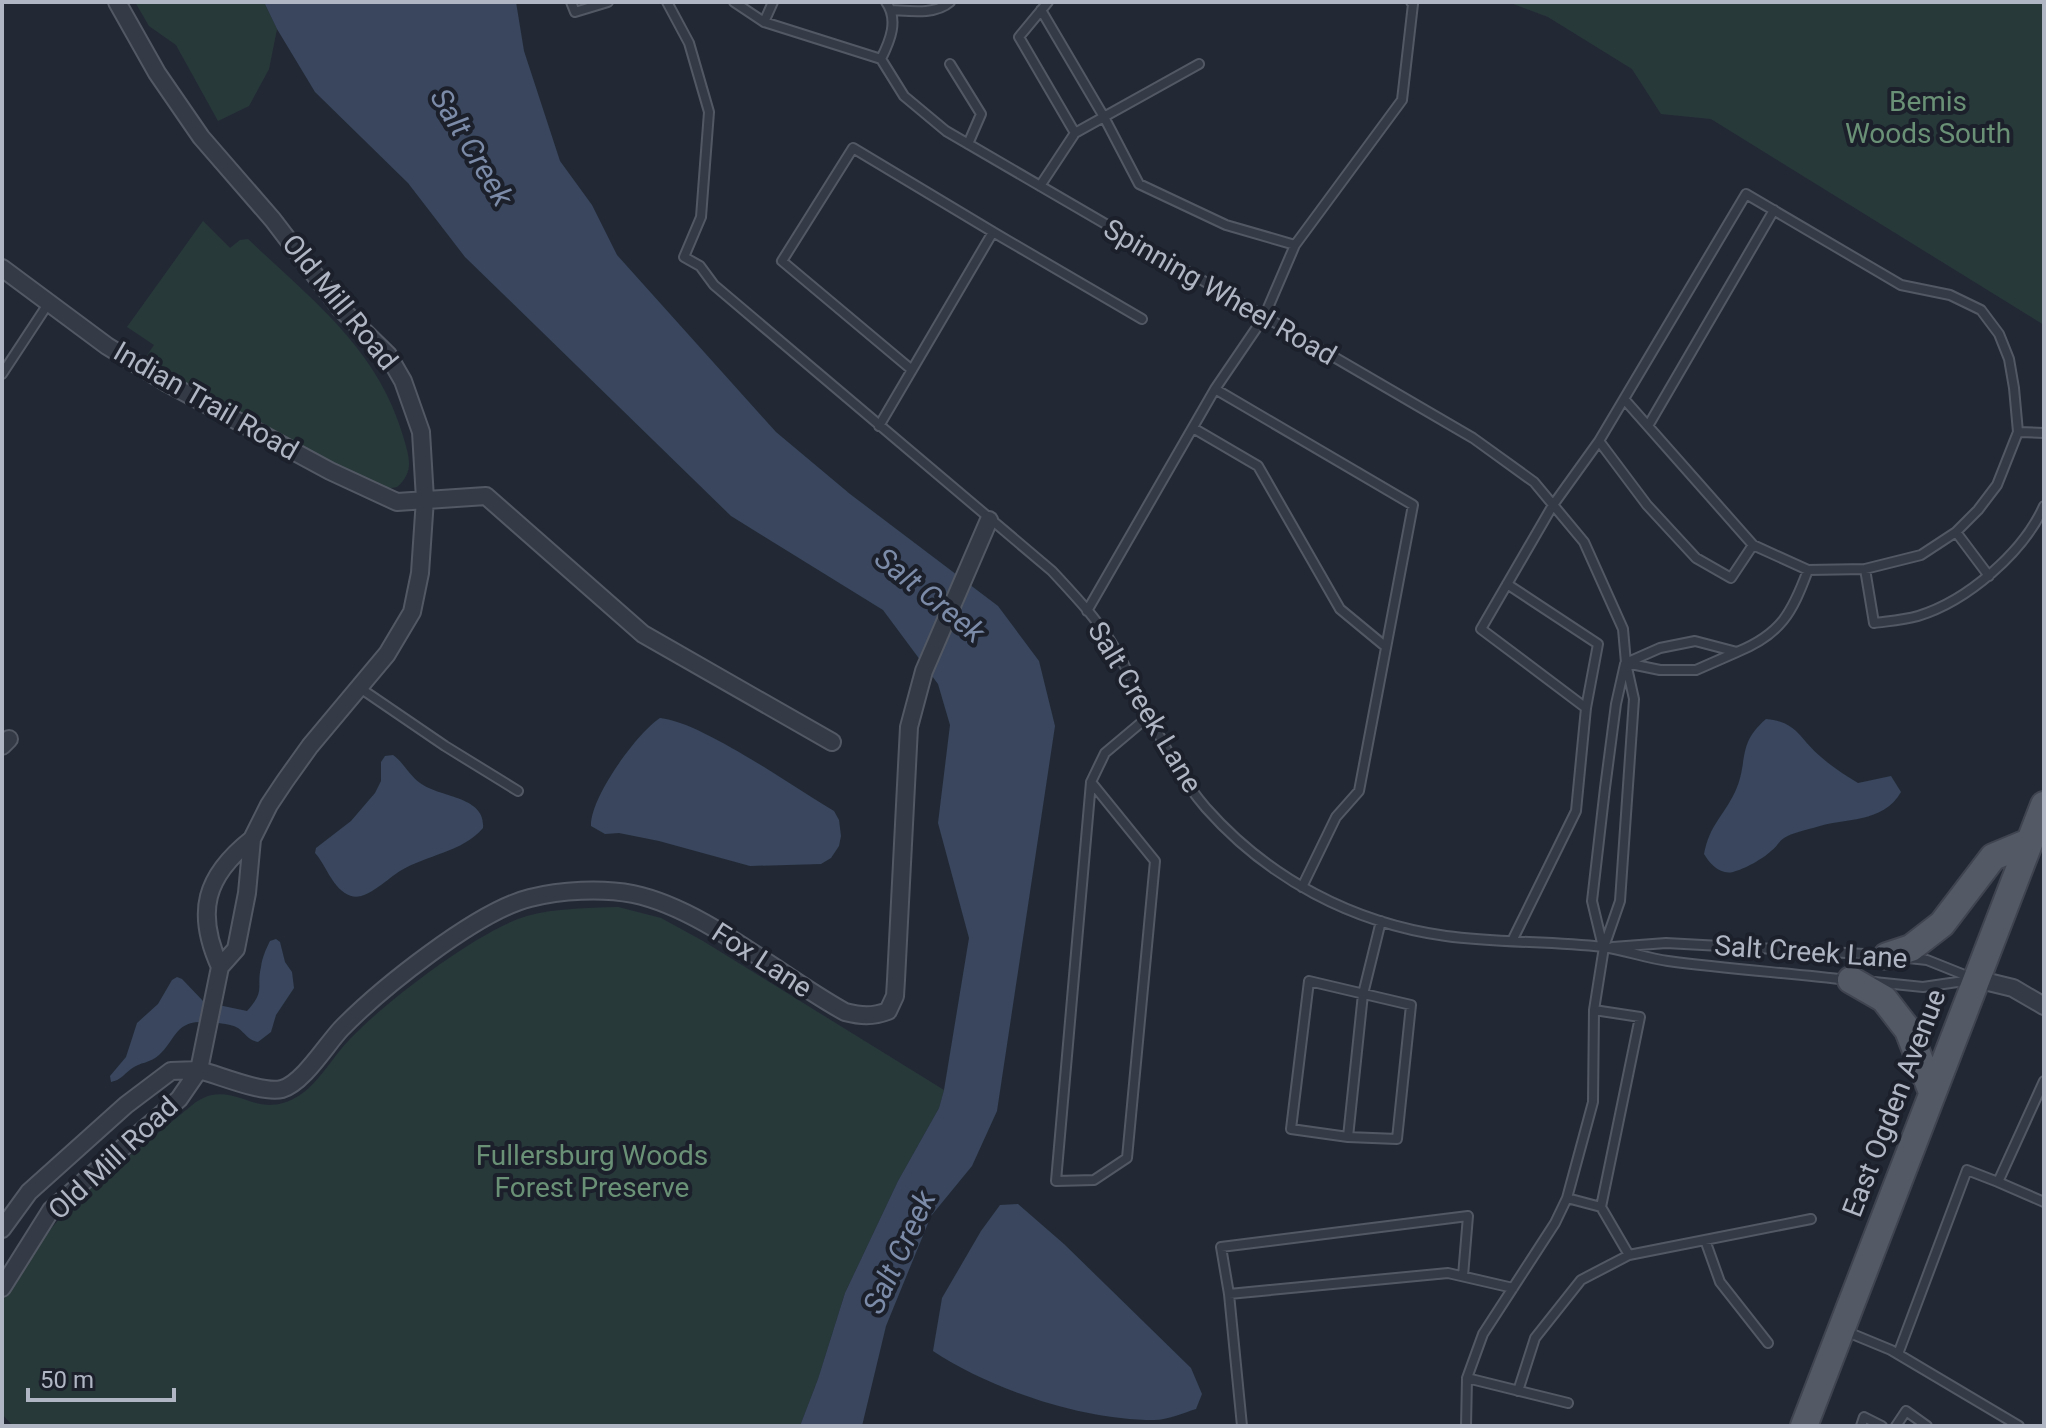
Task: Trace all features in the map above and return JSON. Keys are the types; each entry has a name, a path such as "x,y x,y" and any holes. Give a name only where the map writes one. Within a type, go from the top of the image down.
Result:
{"main road":[{"name":"East Ogden Avenue","path":"1804,1426 2044,807"},
{"path":"1887,956 1911,948 1942,924 1993,857 2029,842"},
{"path":"1851,980 1884,999 1908,1030 1932,1092"}],"street":[{"name":"Old Mill Road","path":"2,1288 51,1210 179,1099 199,1070 220,967 236,949 247,893 252,839 269,805 310,746 387,654 412,612 420,573 425,499 421,432 403,381 388,355 340,308 273,220 201,137 157,73 117,2"},
{"name":"Indian Trail Road","path":"2,268 107,346 167,383 330,471 397,502 486,496 643,634 832,742"},
{"name":"Fox Lane","path":"199,1070 267,1089 282,1089 295,1082 309,1068 326,1044 353,1017 467,929 498,910 530,898 572,893 608,891 632,894 677,908 845,1012 875,1016 888,1011 895,996 909,727 924,671 989,520"},
{"name":"Old Mill Road","path":"220,967 208,941 206,918 214,879 230,857 252,839"},
{"path":"1976,979 2013,988 2044,1006"},
{"name":"Old Mill Road","path":"2,1229 29,1192 126,1105 171,1071 199,1070"}],"lane":[{"path":"571,2 575,12 608,2"},
{"name":"Salt Creek Lane","path":"667,2 689,43 709,112 701,217 684,257 700,266 714,285 1052,571 1087,611 1121,658 1165,749 1203,804 1237,840 1276,871 1329,902 1381,921 1447,936 1604,947 1666,943 1887,956 1927,960 1976,979"},
{"path":"734,2 764,22 881,59 892,37 889,6 917,12 944,7 950,2"},
{"path":"764,22 773,2"},
{"path":"1087,611 1215,389 1264,317 1295,245 1402,100 1411,2"},
{"path":"1075,133 1019,37 1045,6 1139,184 1226,225 1295,245"},
{"name":"Spinning Wheel Road","path":"881,59 904,96 946,131 1473,438 1534,482 1584,542 1623,629 1634,699 1620,901 1604,947 1594,1010 1593,1102 1567,1198 1555,1223 1483,1334 1467,1378 1466,1426"},
{"path":"950,64 981,114 968,144"},
{"path":"1040,186 1075,133 1199,64"},
{"path":"912,370 782,261 853,148 1142,319"},
{"path":"1586,708 1481,629 1553,505 1599,441 1746,194 1901,285 1950,295 1981,310 1999,334 2009,359 2018,432 1997,485 1978,510 1956,532 1921,555 1865,569 1808,570 1753,545 1624,399"},
{"path":"1648,426 1774,210"},
{"path":"879,426 993,232"},
{"path":"2,374 48,304"},
{"path":"1215,389 1413,505 1359,791 1336,817 1302,887"},
{"path":"1193,428 1258,466 1340,609 1386,647"},
{"path":"2018,432 2044,433"},
{"path":"1599,441 1647,505 1696,558 1731,578 1753,545"},
{"path":"1865,569 1874,623 1916,617 1944,606 1989,576 2020,542 2044,506"},
{"path":"1956,532 1989,576"},
{"path":"1626,663 1660,670 1696,670 1761,642 1781,624 1798,597 1808,570"},
{"path":"1507,584 1598,644 1586,708 1576,811 1512,941"},
{"path":"1626,663 1660,648 1695,641 1737,652"},
{"name":"Spinning Wheel Road","path":"1604,947 1592,901 1616,704 1626,663"},
{"path":"360,688 518,791"},
{"path":"1091,782 1155,861 1127,1158 1094,1180 1056,1181 1091,782 1105,753 1149,716"},
{"path":"1348,1137 1363,994 1381,921"},
{"name":"Salt Creek Lane","path":"1604,947 1665,960 1923,987 1976,979"},
{"path":"1309,981 1411,1005 1397,1139 1348,1137 1291,1129 1309,981"},
{"path":"1594,1010 1640,1017 1601,1207 1629,1255"},
{"path":"1998,1182 2044,1081"},
{"path":"1898,1354 1967,1170 2044,1202"},
{"path":"1567,1198 1601,1207"},
{"path":"1242,1426 1229,1294 1221,1247 1468,1216 1463,1276"},
{"path":"1518,1391 1535,1338 1581,1280 1629,1255 1811,1219"},
{"path":"1705,1240 1720,1282 1768,1343"},
{"path":"1229,1294 1448,1273 1513,1288"},
{"path":"1841,1329 1898,1354 2019,1426"},
{"path":"1467,1378 1568,1403"},
{"path":"1896,1426 1906,1411 1927,1426"},
{"path":"1863,1421 1882,1426"}],"green space":[{"path":"135,2 264,2 277,29 269,69 249,106 218,121 176,45 149,26"},
{"name":"Bemis Woods South","path":"1508,2 2044,2 2044,325 1711,119 1661,114 1632,69 1548,17"},
{"path":"203,221 230,248 240,240 248,239 340,327 360,351 392,405 405,444 408,469 397,487 380,490 215,404 144,360 154,345 127,327"},
{"name":"Fullersburg Woods Forest Preserve","path":"618,907 661,918 703,941 944,1090 939,1108 898,1181 845,1293 800,1426 13,1426 2,1414 2,1302 35,1248 75,1200 204,1098 223,1094 274,1105 300,1095 353,1036 389,1004 436,967 485,935 538,913"}],"water":[{"name":"Salt Creek","path":"264,2 516,2 524,51 560,161 592,205 617,255 776,432 850,494 998,606 1039,661 1055,726 997,1111 972,1166 931,1216 886,1326 862,1426 800,1426 845,1293 898,1181 939,1108 944,1090 969,938 938,823 950,725 938,684 883,610 731,516 465,257 408,183 315,92"},
{"path":"660,718 678,722 723,743 834,811 841,836 831,858 821,864 750,866 659,841 619,833 605,834 591,826 598,800 616,768 639,738"},
{"path":"1766,719 1792,728 1825,761 1858,783 1891,776 1901,792 1884,810 1874,815 1791,835 1753,863 1733,872 1724,872 1712,865 1704,854 1713,828 1735,792 1750,737"},
{"path":"393,755 420,783 470,804 482,817 483,828 465,843 400,871 370,892 351,896 334,883 315,853 316,848 351,821 375,793 381,781 381,762 385,756"},
{"path":"276,939 292,972 294,988 276,1015 271,1032 258,1042 230,1025 210,1022 186,1025 156,1058 134,1067 120,1079 111,1082 110,1076 126,1057 137,1023 158,1004 172,980 177,977 182,979 204,1002 247,1011 258,993 266,950 270,941"},
{"path":"1018,1204 1064,1244 1191,1368 1202,1394 1196,1409 1154,1420 1098,1415 1010,1390 933,1351 942,1298 1000,1205"}]}
